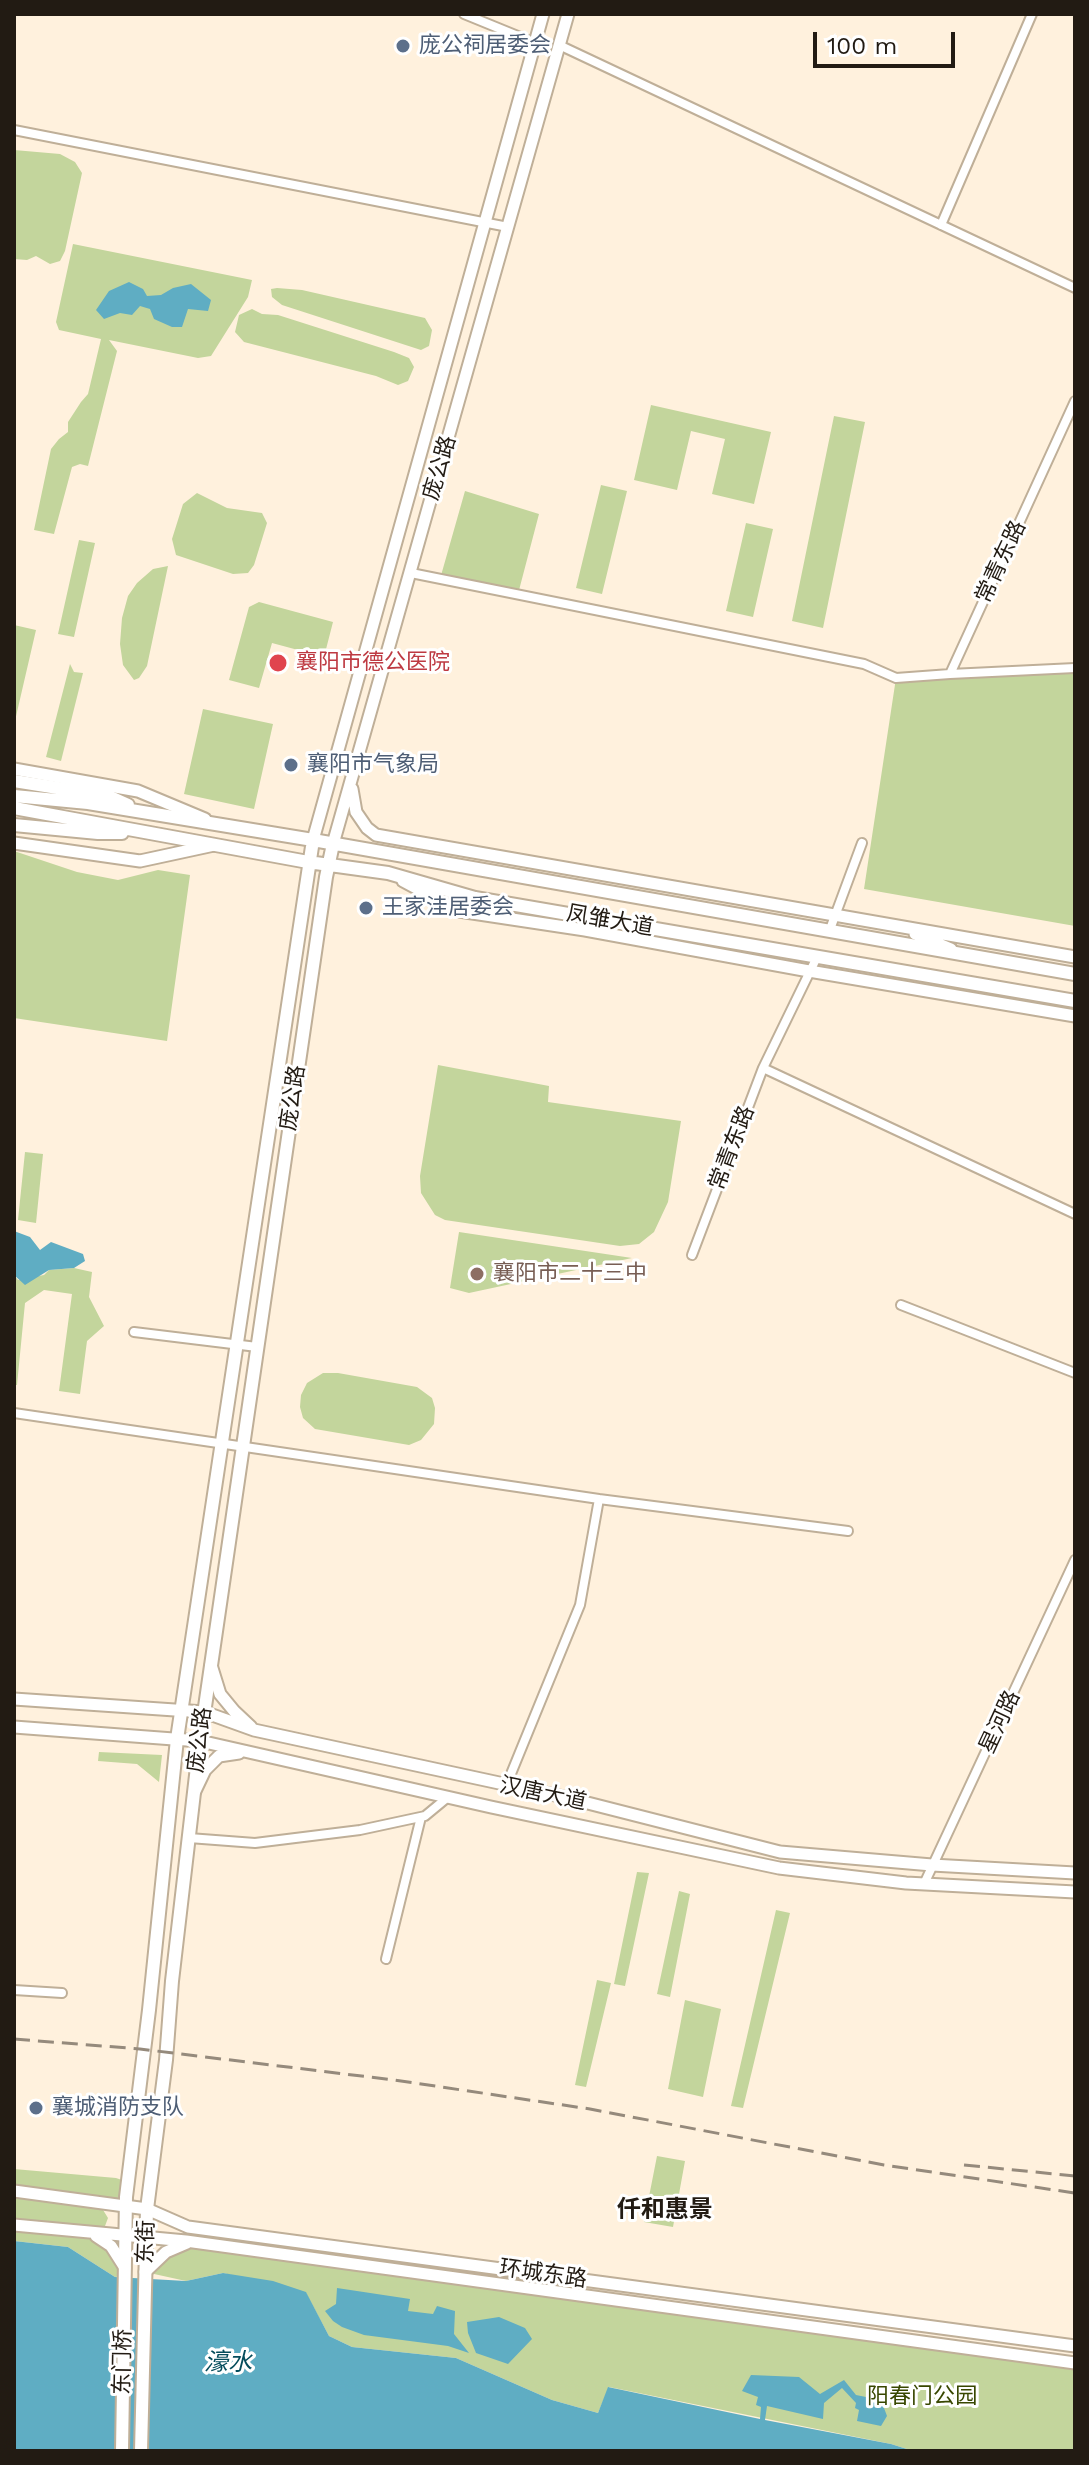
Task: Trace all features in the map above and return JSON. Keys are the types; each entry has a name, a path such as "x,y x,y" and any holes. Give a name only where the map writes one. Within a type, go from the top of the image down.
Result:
{"main road":[{"name":"庞公路","path":"126,2207 177,1739 308,862 543,14"},
{"name":"庞公路","path":"147,2209 200,1741 328,865 568,14"},
{"path":"14,769 138,791 220,825"},
{"name":"凤雏大道","path":"14,781 108,796 150,814"},
{"path":"351,784 356,812 376,835 1075,957"},
{"name":"凤雏大道","path":"14,796 88,803 313,840 1075,974"},
{"name":"凤雏大道","path":"14,808 308,862 388,873 475,898 1075,1001"},
{"name":"凤雏大道","path":"14,825 98,833 148,832"},
{"path":"14,843 140,861 215,845"},
{"path":"388,873 459,911 1075,1016"},
{"path":"630,896 692,891"},
{"path":"898,927 966,956"},
{"path":"609,935 674,932"},
{"path":"847,978 908,972"},
{"path":"211,1663 220,1694 254,1730"},
{"path":"159,1709 179,1699 187,1682"},
{"name":"汉唐大道","path":"14,1699 204,1712 254,1730 564,1797 780,1852 1075,1873"},
{"name":"汉唐大道","path":"14,1727 200,1741 779,1868 924,1884 1075,1892"},
{"path":"154,1737 167,1746 173,1774"},
{"path":"193,1795 205,1770 219,1756 252,1753"},
{"name":"环城东路","path":"14,2191 147,2209 188,2227 1075,2346"},
{"name":"东街","path":"125,2270 126,2207"},
{"name":"东街","path":"145,2274 147,2209"},
{"name":"环城东路","path":"14,2225 191,2242 1075,2363"},
{"path":"92,2234 111,2246 125,2270"},
{"path":"145,2274 166,2252 191,2242"},
{"name":"东门桥","path":"122,2451 125,2270"},
{"name":"东门桥","path":"141,2451 145,2274"}],"street":[{"path":"464,14 535,43"},
{"path":"941,225 1032,14"},
{"path":"559,45 1075,288"},
{"path":"14,130 508,227"},
{"name":"常青东路","path":"950,674 1075,401"},
{"path":"411,573 864,664 896,678 1075,668"},
{"path":"829,932 862,843"},
{"name":"常青东路","path":"692,1255 763,1068 817,957"},
{"path":"763,1068 1075,1214"},
{"path":"901,1305 1075,1373"},
{"path":"134,1332 257,1347"},
{"path":"14,1413 599,1499 848,1531"},
{"path":"506,1786 580,1605 599,1499"},
{"name":"星河路","path":"924,1884 1075,1560"},
{"path":"189,1838 255,1843 360,1830 421,1817 448,1797"},
{"path":"386,1959 421,1817"},
{"path":"14,1990 62,1993"}],"green space":[{"path":"14,150 60,154 75,162 82,173 65,251 60,261 50,264 36,256 27,260 14,259"},
{"path":"73,244 252,280 248,297 211,356 198,358 109,340 117,351 88,466 80,464 72,467 54,534 34,530 51,449 68,432 68,422 88,394 101,339 59,330 56,322"},
{"path":"271,289 302,290 425,318 432,330 429,346 421,350 282,305 272,297"},
{"path":"252,309 394,352 409,358 414,367 408,381 398,385 376,376 244,342 235,332 239,315"},
{"path":"651,405 771,432 754,504 712,494 725,439 691,431 677,490 634,480"},
{"path":"834,416 865,422 823,628 792,621"},
{"path":"601,485 627,491 602,594 576,588"},
{"path":"465,491 539,514 518,594 440,579"},
{"path":"197,493 227,508 262,513 267,523 254,565 248,573 233,574 176,555 172,539 183,504"},
{"path":"746,523 773,529 753,617 726,611"},
{"path":"79,540 95,543 74,637 58,634"},
{"path":"168,566 147,666 134,680 123,665 120,644 128,596 153,569"},
{"path":"259,602 333,622 324,657 272,643 259,688 229,680 249,607"},
{"path":"14,625 36,630 14,725"},
{"path":"70,664 74,672 83,673 61,761 46,757"},
{"path":"1075,668 1075,926 864,889 896,678"},
{"path":"203,709 273,724 254,809 184,794"},
{"path":"14,851 77,872 118,880 158,870 190,875 167,1041 14,1018"},
{"path":"438,1065 549,1086 548,1102 681,1121 668,1202 654,1232 639,1244 620,1246 445,1220 435,1215 421,1193 420,1176"},
{"path":"25,1152 43,1154 36,1223 18,1220"},
{"path":"459,1232 632,1258 469,1293 450,1288"},
{"path":"74,1268 92,1272 89,1297 104,1326 87,1341 80,1394 59,1391 72,1294 44,1290 25,1303 17,1385 14,1385 14,1275 18,1280 44,1275 49,1270"},
{"path":"323,1373 417,1387 432,1398 434,1424 421,1440 409,1445 315,1429 303,1418 301,1395 307,1383"},
{"path":"99,1752 162,1755 159,1782 137,1764 98,1761"},
{"path":"637,1872 649,1873 625,1986 614,1984"},
{"path":"679,1891 690,1894 670,1997 657,1994"},
{"path":"776,1910 790,1913 743,2108 731,2106"},
{"path":"597,1980 611,1983 586,2087 575,2085"},
{"path":"685,2000 721,2009 703,2097 668,2089"},
{"path":"657,2156 685,2161 673,2227 644,2222"},
{"path":"14,2169 116,2178 128,2182 126,2207 100,2205 108,2218 105,2226 92,2234 111,2246 125,2276 115,2277 68,2247 14,2241"},
{"name":"阳春门公园","path":"191,2242 1075,2363 1075,2451 913,2451 609,2387 598,2413 552,2400 456,2358 352,2347 329,2336 306,2293 223,2273 186,2281 145,2272"}],"water":[{"path":"129,282 143,289 147,296 161,295 173,288 191,284 211,300 208,311 188,309 182,327 172,327 154,319 150,309 140,306 132,315 120,313 104,319 96,310 109,291"},
{"path":"14,1231 30,1237 40,1250 51,1242 83,1254 85,1261 74,1268 49,1270 25,1285 14,1275"},
{"name":"濠水","path":"14,2241 68,2247 115,2277 186,2281 223,2273 273,2281 306,2292 329,2336 352,2347 456,2358 552,2400 598,2413 608,2387 760,2419 761,2407 756,2405 758,2397 742,2391 751,2375 799,2377 820,2394 844,2380 856,2395 881,2400 887,2416 881,2426 857,2421 859,2410 855,2408 856,2403 842,2388 824,2403 823,2419 767,2406 765,2420 913,2451 14,2451"},
{"path":"337,2288 410,2299 408,2311 433,2314 437,2306 455,2311 454,2334 469,2353 448,2346 364,2335 342,2327 325,2311 336,2304"},
{"path":"499,2317 525,2328 532,2339 508,2364 476,2353 468,2333 467,2322"}],"railway":[{"path":"14,2039 140,2049 394,2080 590,2109 884,2165 1075,2193"},
{"path":"964,2165 1075,2176"}],"place":[{"name":"庞公祠居委会","path":"403,46"},
{"name":"襄阳市德公医院","path":"278,663"},
{"name":"襄阳市气象局","path":"291,765"},
{"name":"王家洼居委会","path":"366,908"},
{"name":"襄阳市二十三中","path":"477,1274"},
{"name":"襄城消防支队","path":"36,2108"}],"district":[{"name":"仟和惠景","path":"665,2210"}]}
